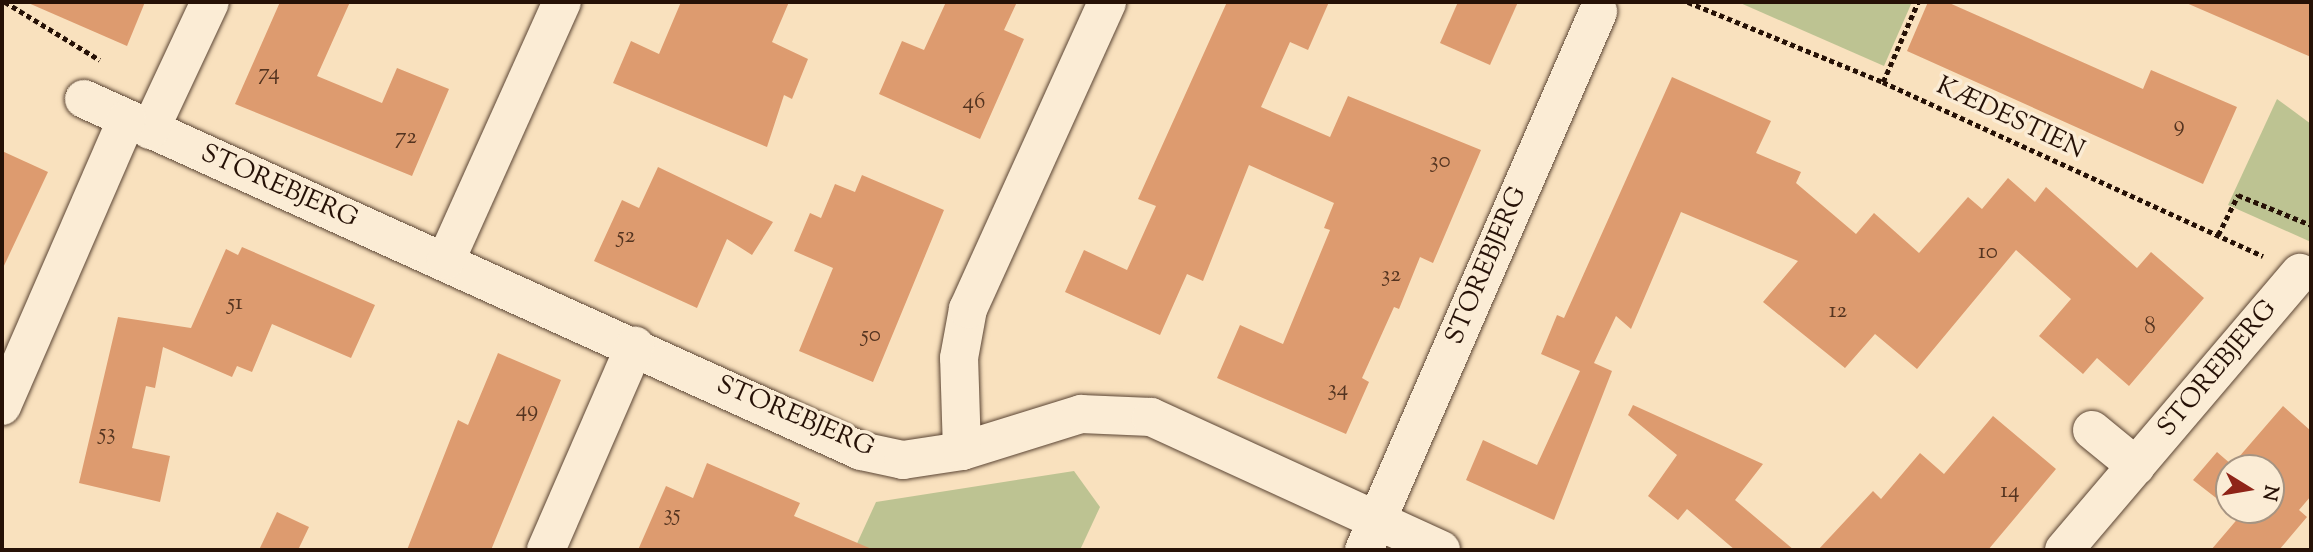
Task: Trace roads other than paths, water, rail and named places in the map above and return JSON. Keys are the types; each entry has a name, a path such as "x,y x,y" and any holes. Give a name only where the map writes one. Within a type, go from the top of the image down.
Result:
{"street":[{"path":"2,406 138,125 209,2"},
{"path":"446,260 562,2"},
{"path":"962,451 959,358 968,309 1107,2"},
{"name":"STOREBJERG","path":"1371,535 1598,12"},
{"name":"STOREBJERG","path":"84,99 635,345 861,451 903,460 962,451 1081,414 1151,417 1371,535 1441,550"},
{"name":"STOREBJERG","path":"2064,550 2300,272"},
{"path":"545,550 635,345"},
{"path":"2092,430 2136,466"}]}
